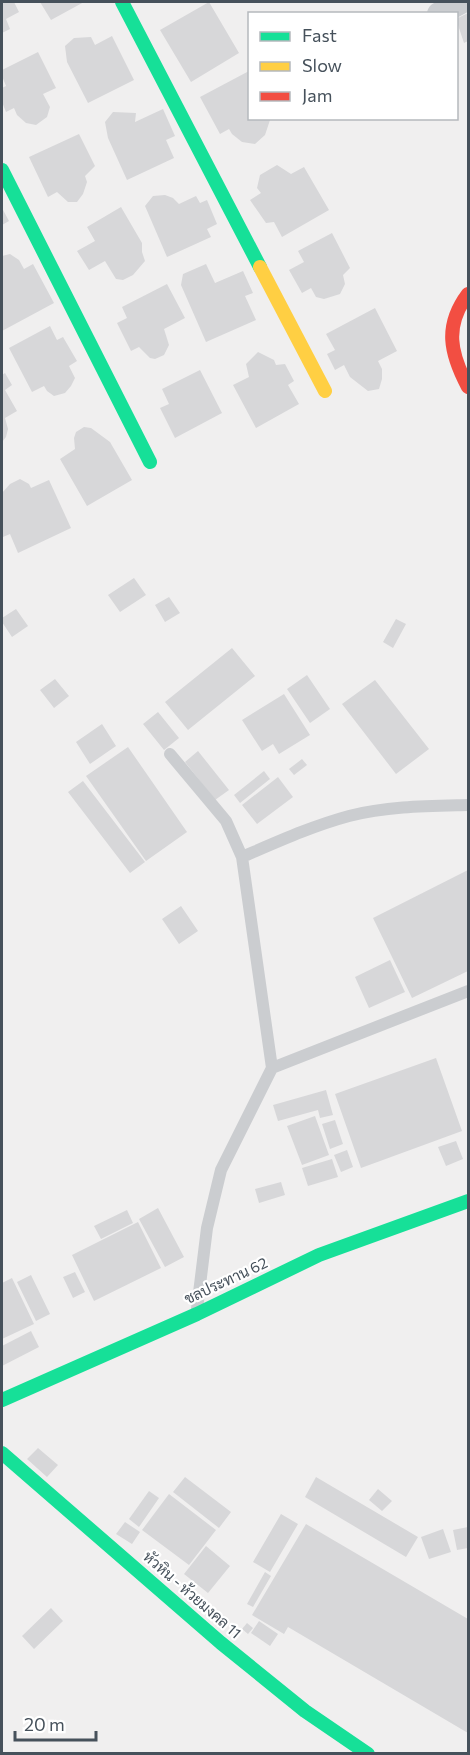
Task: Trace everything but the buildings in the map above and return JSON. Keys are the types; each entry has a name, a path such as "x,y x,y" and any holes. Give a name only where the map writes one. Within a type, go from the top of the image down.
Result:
{"street":[{"path":"122,2 325,391"},
{"path":"443,12 461,2"},
{"path":"2,170 150,462"},
{"path":"468,294 451,329 453,351 468,387"},
{"name":"ชลประทาน 62","path":"2,1400 197,1314 319,1255 468,1201"},
{"name":"หัวหิน - ห้วยมงคล 11","path":"2,1453 221,1643 305,1711 368,1754"}],"lane":[{"path":"170,754 226,821 242,857 273,1068 221,1170 207,1228 197,1314"},
{"path":"242,857 299,832 351,816 404,807 468,805"},
{"path":"273,1068 468,991"}],"traffic: fast":[{"path":"122,2 260,267"},
{"path":"2,170 150,462"},
{"path":"2,1400 197,1314 319,1255 468,1201"},
{"path":"2,1453 221,1643 305,1711 368,1754"}],"traffic: slow":[{"path":"260,267 325,391"}],"traffic: jam":[{"path":"468,294 455,317 452,340 457,363 468,387"}]}
